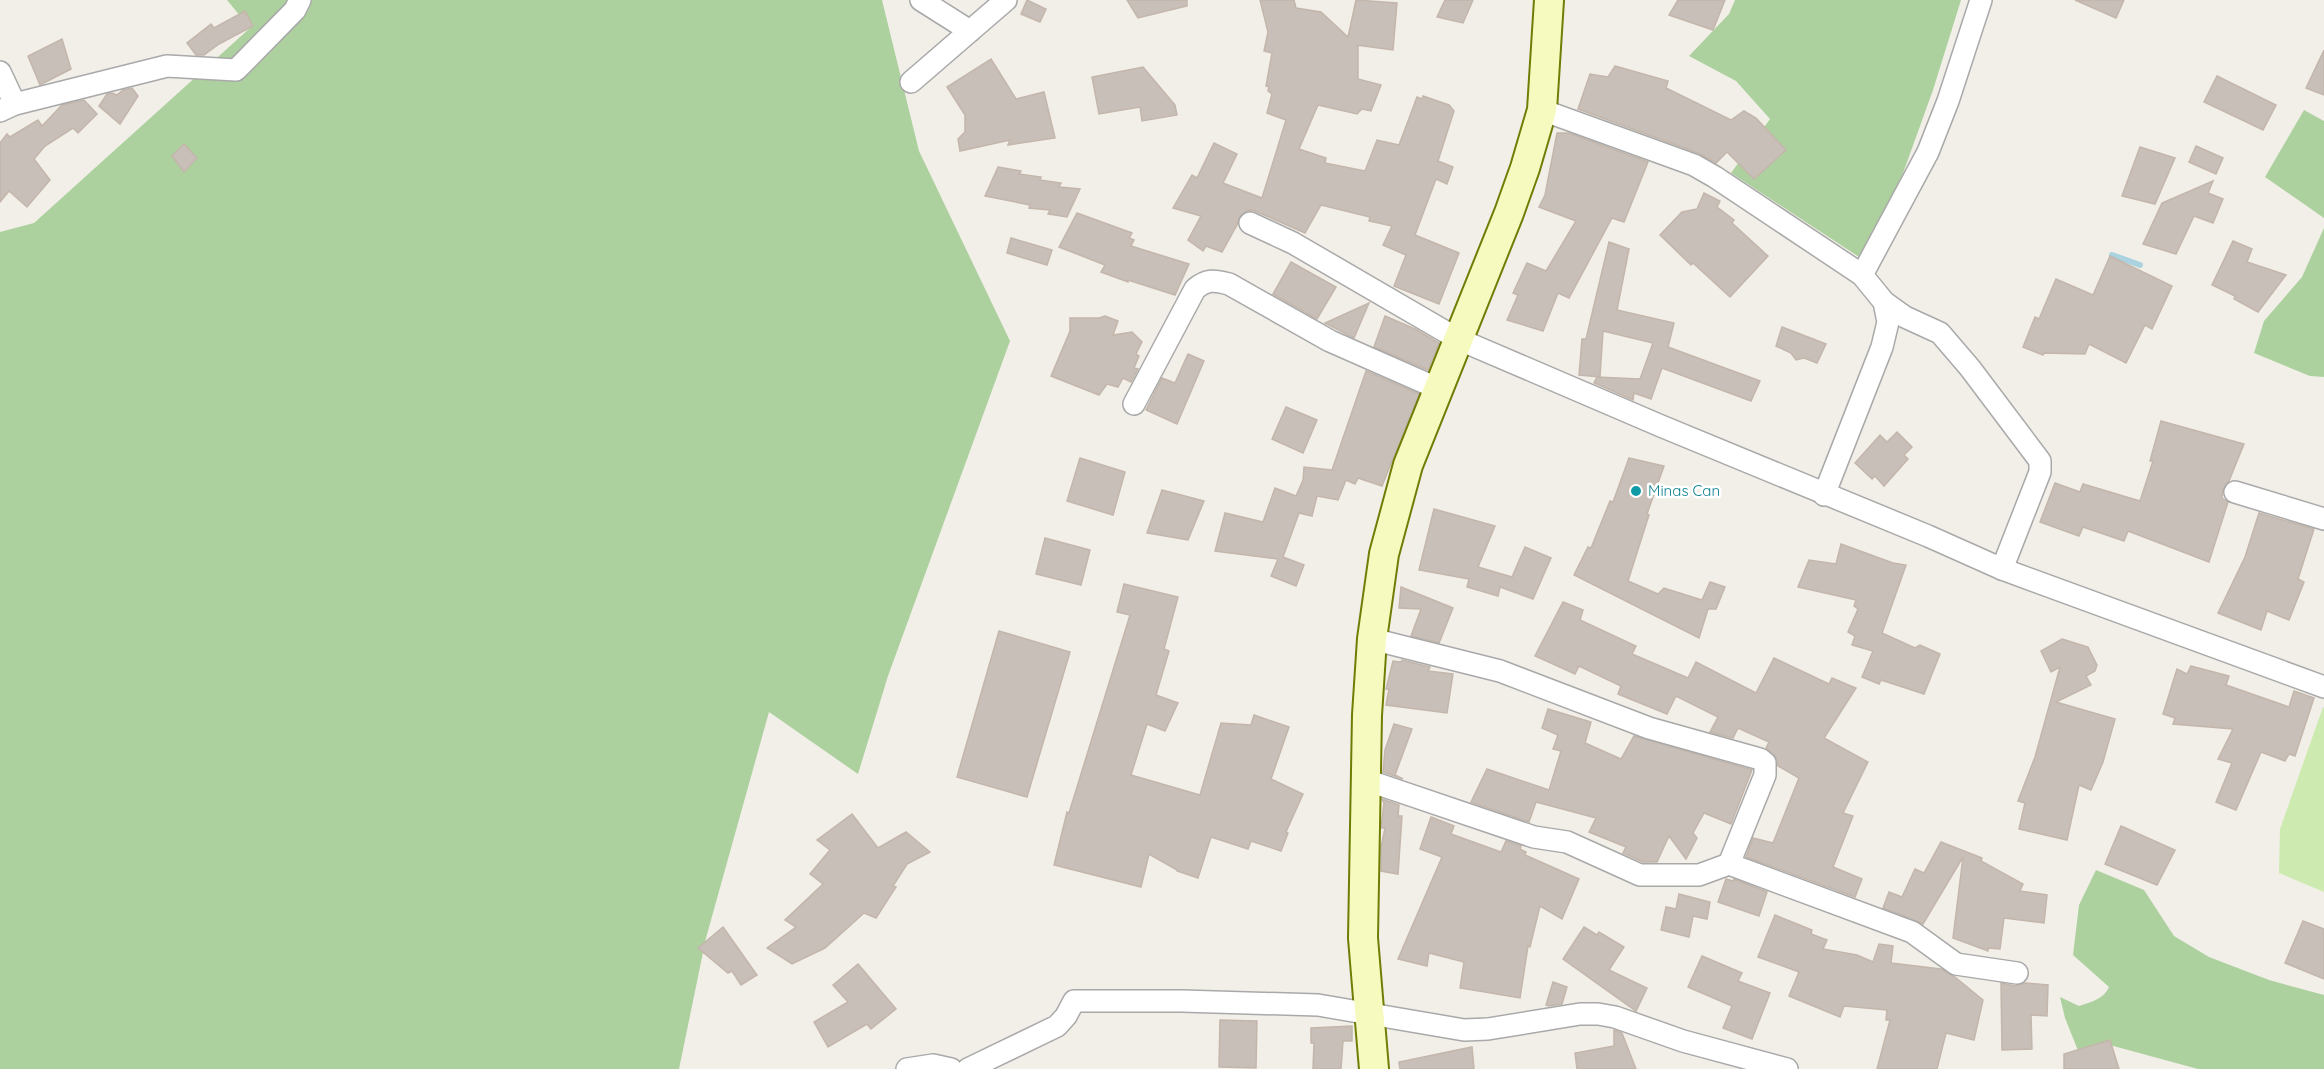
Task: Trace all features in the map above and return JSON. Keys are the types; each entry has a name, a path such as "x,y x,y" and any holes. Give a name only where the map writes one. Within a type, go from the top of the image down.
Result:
{"main road":[{"path":"1374,1069 1363,938 1367,715 1372,639 1384,554 1408,465 1509,213 1542,110 1549,0"}],"street":[{"path":"0,72 8,107 167,66 236,70 295,10 300,0"},
{"path":"921,0 970,31"},
{"path":"911,82 1006,0"},
{"path":"1862,275 1928,152 1948,101 1981,0"},
{"path":"1542,110 1694,165 1862,275 1884,302 1905,317 1940,333 1970,368 2040,461 2040,472 2002,569"},
{"path":"1250,223 1293,243 1458,339 2002,569 2324,687"},
{"path":"1134,404 1195,289 1203,282 1214,279 1229,284 1330,341 1439,389"},
{"path":"1824,495 1882,347 1888,322 1884,302"},
{"path":"2235,492 2324,519"},
{"path":"1372,639 1500,671 1649,728 1760,759 1765,763 1765,775 1729,864"},
{"path":"1366,780 1533,837 1567,842 1640,875 1700,875 1729,864 1912,932 1956,964 2017,973"},
{"path":"968,1069 1057,1026 1066,1016 1074,1001 1318,1005 1464,1030 1488,1029 1580,1014 1598,1014 1615,1017 1683,1041 1787,1069"},
{"path":"907,1069 933,1065 951,1069"}],"green space":[{"path":"227,0 882,0 919,151 1010,341 888,676 858,774 769,712 706,938 679,1069 0,1069 0,232 34,223 250,28"},
{"path":"1735,0 1961,0 1933,90 1898,187 1859,257 1731,173 1770,119 1736,81 1689,56 1729,14"},
{"path":"2304,110 2324,121 2324,218 2265,177"},
{"path":"2324,228 2324,377 2310,376 2254,353 2264,321 2302,277"},
{"path":"2323,707 2324,892 2279,873 2280,829"},
{"path":"2096,870 2144,890 2174,936 2209,957 2269,980 2324,995 2324,1069 2198,1069 2106,1044 2081,1058 2065,1018 2060,997 2079,1006 2100,997 2109,987 2073,955 2079,905"}],"building":[{"path":"1027,0 1046,9 1040,22 1021,14"},
{"path":"1127,0 1187,0 1187,6 1138,18"},
{"path":"1260,0 1294,0 1296,8 1321,12 1348,37 1356,0 1397,3 1393,50 1356,45 1358,46 1358,79 1381,85 1371,111 1362,109 1357,114 1318,105 1299,149 1326,158 1325,163 1365,171 1377,140 1399,145 1417,97 1422,99 1423,96 1449,105 1454,111 1438,161 1453,167 1447,184 1436,179 1415,235 1459,253 1439,304 1394,286 1406,255 1383,245 1392,226 1369,221 1370,217 1321,205 1305,233 1248,210 1239,217 1222,252 1206,246 1203,251 1188,240 1201,216 1173,208 1192,175 1197,178 1214,143 1237,154 1223,183 1262,198 1286,120 1267,113 1272,94 1266,86 1272,53 1264,51 1268,32"},
{"path":"1445,0 1473,0 1463,23 1437,17"},
{"path":"1678,0 1725,0 1713,30 1669,15"},
{"path":"2075,0 2124,0 2116,18"},
{"path":"245,11 253,26 219,44 204,55 196,55 187,43 211,24 214,28"},
{"path":"62,39 71,69 40,85 28,56"},
{"path":"2324,50 2324,95 2306,88"},
{"path":"991,59 1016,99 1044,92 1055,138 1008,145 1010,140 960,151 958,139 965,132 965,115 947,87"},
{"path":"1615,66 1668,81 1666,88 1731,120 1744,111 1756,118 1786,150 1754,179 1727,152 1716,163 1698,153 1578,109 1590,74 1608,77"},
{"path":"1143,67 1175,105 1177,115 1142,121 1140,107 1099,114 1092,77"},
{"path":"2217,76 2276,105 2263,130 2204,102"},
{"path":"132,88 138,96 120,124 99,106 107,94 117,95 123,90"},
{"path":"84,100 97,114 78,133 73,128 45,146 34,159 50,180 27,207 9,191 0,202 0,143 7,134 10,137 38,120 42,126 62,105"},
{"path":"1557,133 1569,133 1648,162 1624,222 1612,218 1569,298 1558,293 1543,331 1507,320 1518,295 1513,293 1527,263 1546,271 1576,221 1539,207 1545,195"},
{"path":"184,144 197,158 184,172 172,156"},
{"path":"2196,146 2223,158 2216,174 2189,162"},
{"path":"2140,147 2175,158 2155,204 2122,196"},
{"path":"998,167 1021,171 1019,174 1041,177 1040,180 1061,183 1059,187 1080,189 1067,217 1048,214 1050,210 1029,208 1030,205 985,196"},
{"path":"2213,181 2208,193 2223,199 2213,223 2194,216 2176,254 2143,244 2162,203"},
{"path":"1704,193 1720,201 1717,207 1734,220 1732,223 1768,256 1730,297 1693,263 1691,265 1660,235 1682,212 1697,209"},
{"path":"1077,213 1132,233 1129,238 1134,240 1131,246 1189,264 1175,295 1101,272 1105,265 1059,247"},
{"path":"1011,238 1052,250 1047,265 1007,253"},
{"path":"2233,241 2252,249 2247,262 2286,275 2258,312 2234,299 2235,296 2212,285"},
{"path":"1609,242 1629,249 1617,310 1674,323 1668,347 1760,381 1751,401 1662,368 1651,399 1634,393 1633,400 1594,383 1597,377 1640,379 1653,343 1603,331 1600,377 1579,375 1582,339 1586,339"},
{"path":"2110,256 2172,286 2152,329 2145,325 2126,363 2089,344 2085,354 2044,353 2043,355 2023,347 2035,317 2039,319 2056,279 2093,295"},
{"path":"1291,262 1336,287 1317,319 1273,294"},
{"path":"1369,303 1354,338 1325,323"},
{"path":"1105,316 1118,321 1113,335 1132,332 1142,342 1136,354 1139,356 1134,368 1138,369 1131,382 1123,378 1118,387 1107,384 1099,395 1051,376 1070,331 1070,318"},
{"path":"1385,316 1439,343 1428,370 1374,347"},
{"path":"1782,327 1826,344 1817,363 1804,358 1796,360 1791,353 1776,346"},
{"path":"1188,354 1204,361 1177,424 1146,410 1162,378 1175,383"},
{"path":"1366,371 1419,394 1382,486 1358,478 1355,484 1346,480 1338,500 1317,496 1312,516 1299,513 1283,557 1304,565 1296,586 1271,576 1278,559 1215,551 1225,513 1263,522 1275,488 1296,496 1303,480 1304,467 1332,470"},
{"path":"1286,407 1317,420 1303,453 1272,439"},
{"path":"2161,421 2244,444 2229,481 2223,489 2222,498 2228,502 2209,562 2128,531 2124,541 2083,527 2079,536 2040,522 2055,483 2080,492 2083,484 2140,501 2153,461 2150,461"},
{"path":"1897,432 1912,447 1904,455 1908,459 1884,486 1875,476 1872,479 1855,463 1880,435 1887,442"},
{"path":"1080,458 1125,472 1113,515 1067,501"},
{"path":"1629,458 1664,466 1647,514 1649,515 1628,581 1658,594 1664,588 1702,600 1710,582 1725,587 1716,609 1708,609 1699,638 1574,575 1588,547 1591,548 1610,501 1613,502"},
{"path":"1162,490 1204,501 1188,540 1147,533"},
{"path":"1434,509 1495,526 1478,567 1512,577 1525,547 1551,558 1533,599 1500,587 1498,596 1467,587 1469,579 1419,570"},
{"path":"2259,513 2314,529 2298,579 2304,582 2289,620 2267,611 2261,630 2218,613 2245,557"},
{"path":"1045,538 1090,550 1081,585 1036,574"},
{"path":"1841,544 1893,563 1906,565 1882,633 1915,648 1920,645 1940,654 1924,694 1881,680 1879,684 1862,677 1873,651 1852,645 1855,636 1848,632 1858,609 1854,606 1856,600 1798,587 1809,560 1836,564"},
{"path":"1124,584 1178,597 1164,649 1169,651 1156,695 1178,703 1165,731 1147,724 1131,775 1200,795 1221,723 1251,725 1254,715 1289,727 1271,779 1303,794 1286,832 1288,833 1281,851 1251,841 1248,849 1211,837 1198,878 1177,871 1149,854 1141,887 1054,865 1067,812 1069,813 1130,615 1117,612"},
{"path":"1401,587 1453,608 1439,643 1411,636 1421,609 1399,608"},
{"path":"1563,602 1583,610 1580,620 1636,646 1632,654 1688,678 1696,662 1756,693 1774,658 1829,684 1832,678 1856,688 1824,738 1868,762 1843,813 1853,816 1833,867 1862,879 1855,897 1746,857 1753,838 1773,843 1799,778 1778,766 1776,757 1766,748 1769,742 1738,728 1733,738 1710,732 1718,717 1676,696 1667,714 1618,694 1621,686 1579,666 1575,674 1535,656"},
{"path":"999,631 1070,652 1027,797 957,777"},
{"path":"2062,639 2088,647 2097,665 2095,671 2086,676 2091,685 2056,702 2115,719 2103,762 2091,790 2079,785 2067,840 2019,829 2025,803 2018,801 2035,757 2060,667 2051,672 2041,651"},
{"path":"1402,660 1430,667 1428,671 1453,674 1447,713 1386,705 1389,689 1386,689 1393,661 1401,662"},
{"path":"2191,666 2229,676 2226,685 2289,707 2294,691 2314,698 2295,756 2289,754 2285,761 2261,752 2236,810 2216,802 2232,763 2218,759 2233,729 2173,724 2175,718 2163,714 2177,669 2187,674"},
{"path":"1548,709 1591,722 1585,743 1621,759 1634,736 1752,770 1731,824 1704,813 1693,833 1697,838 1686,859 1669,836 1657,862 1643,862 1623,853 1626,847 1589,832 1596,818 1536,802 1529,822 1471,802 1487,769 1549,790 1561,751 1553,749 1558,735 1542,728"},
{"path":"1394,724 1412,729 1395,775 1403,779 1383,772 1385,750"},
{"path":"1382,799 1399,805 1398,816 1402,816 1398,874 1381,871 1381,847 1385,828 1381,828 1384,803"},
{"path":"852,814 878,848 906,832 930,852 907,864 893,886 896,887 876,918 864,913 825,948 792,964 767,948 796,927 785,920 823,884 810,874 830,850 817,840"},
{"path":"1431,817 1454,826 1451,834 1501,852 1506,841 1521,846 1520,849 1526,852 1525,855 1579,879 1562,919 1540,906 1530,947 1528,946 1520,998 1460,988 1464,962 1429,953 1427,966 1398,959 1442,857 1420,849"},
{"path":"2121,826 2175,850 2157,885 2105,864"},
{"path":"1941,842 1982,858 1981,861 2023,884 2020,891 2047,895 2044,923 2004,918 2000,949 1988,948 1988,951 1953,938 1963,857 1923,924 1883,908 1889,892 1902,897 1915,869 1924,873"},
{"path":"1726,879 1733,881 1734,879 1767,892 1759,916 1718,902"},
{"path":"1679,894 1710,902 1707,919 1693,916 1689,937 1661,930 1666,907 1676,909"},
{"path":"1775,915 1812,930 1811,934 1827,940 1823,949 1857,955 1873,962 1879,944 1893,946 1891,963 1941,969 1955,977 1983,1000 1974,1040 1946,1033 1937,1069 1877,1069 1890,1020 1886,1020 1887,1010 1844,1006 1840,1017 1789,996 1799,972 1758,957"},
{"path":"2303,921 2324,929 2324,979 2285,963"},
{"path":"723,927 757,975 741,985 732,971 728,973 698,948"},
{"path":"1584,927 1597,935 1599,932 1624,947 1609,970 1647,988 1636,1011 1563,959"},
{"path":"1702,956 1742,973 1738,981 1770,993 1752,1039 1723,1028 1732,1006 1688,987"},
{"path":"858,964 896,1009 871,1029 867,1024 828,1047 814,1022 848,1002 833,985"},
{"path":"1553,982 1567,987 1562,1004 1549,1006 1546,1005"},
{"path":"2001,983 2015,986 2025,983 2048,985 2047,1016 2031,1015 2032,1049 2002,1050"},
{"path":"1220,1020 1257,1021 1256,1068 1219,1067"},
{"path":"1352,1026 1352,1041 1343,1041 1341,1069 1313,1069 1314,1043 1311,1043 1311,1028"},
{"path":"1614,1030 1622,1033 1636,1069 1577,1069 1575,1053 1614,1046"},
{"path":"2110,1040 2119,1069 2064,1069 2064,1054"},
{"path":"1472,1047 1474,1069 1400,1069 1399,1062"}],"waterway":[{"path":"2112,255 2140,265"}],"place":[{"name":"Minas Can","path":"1636,491"}]}
